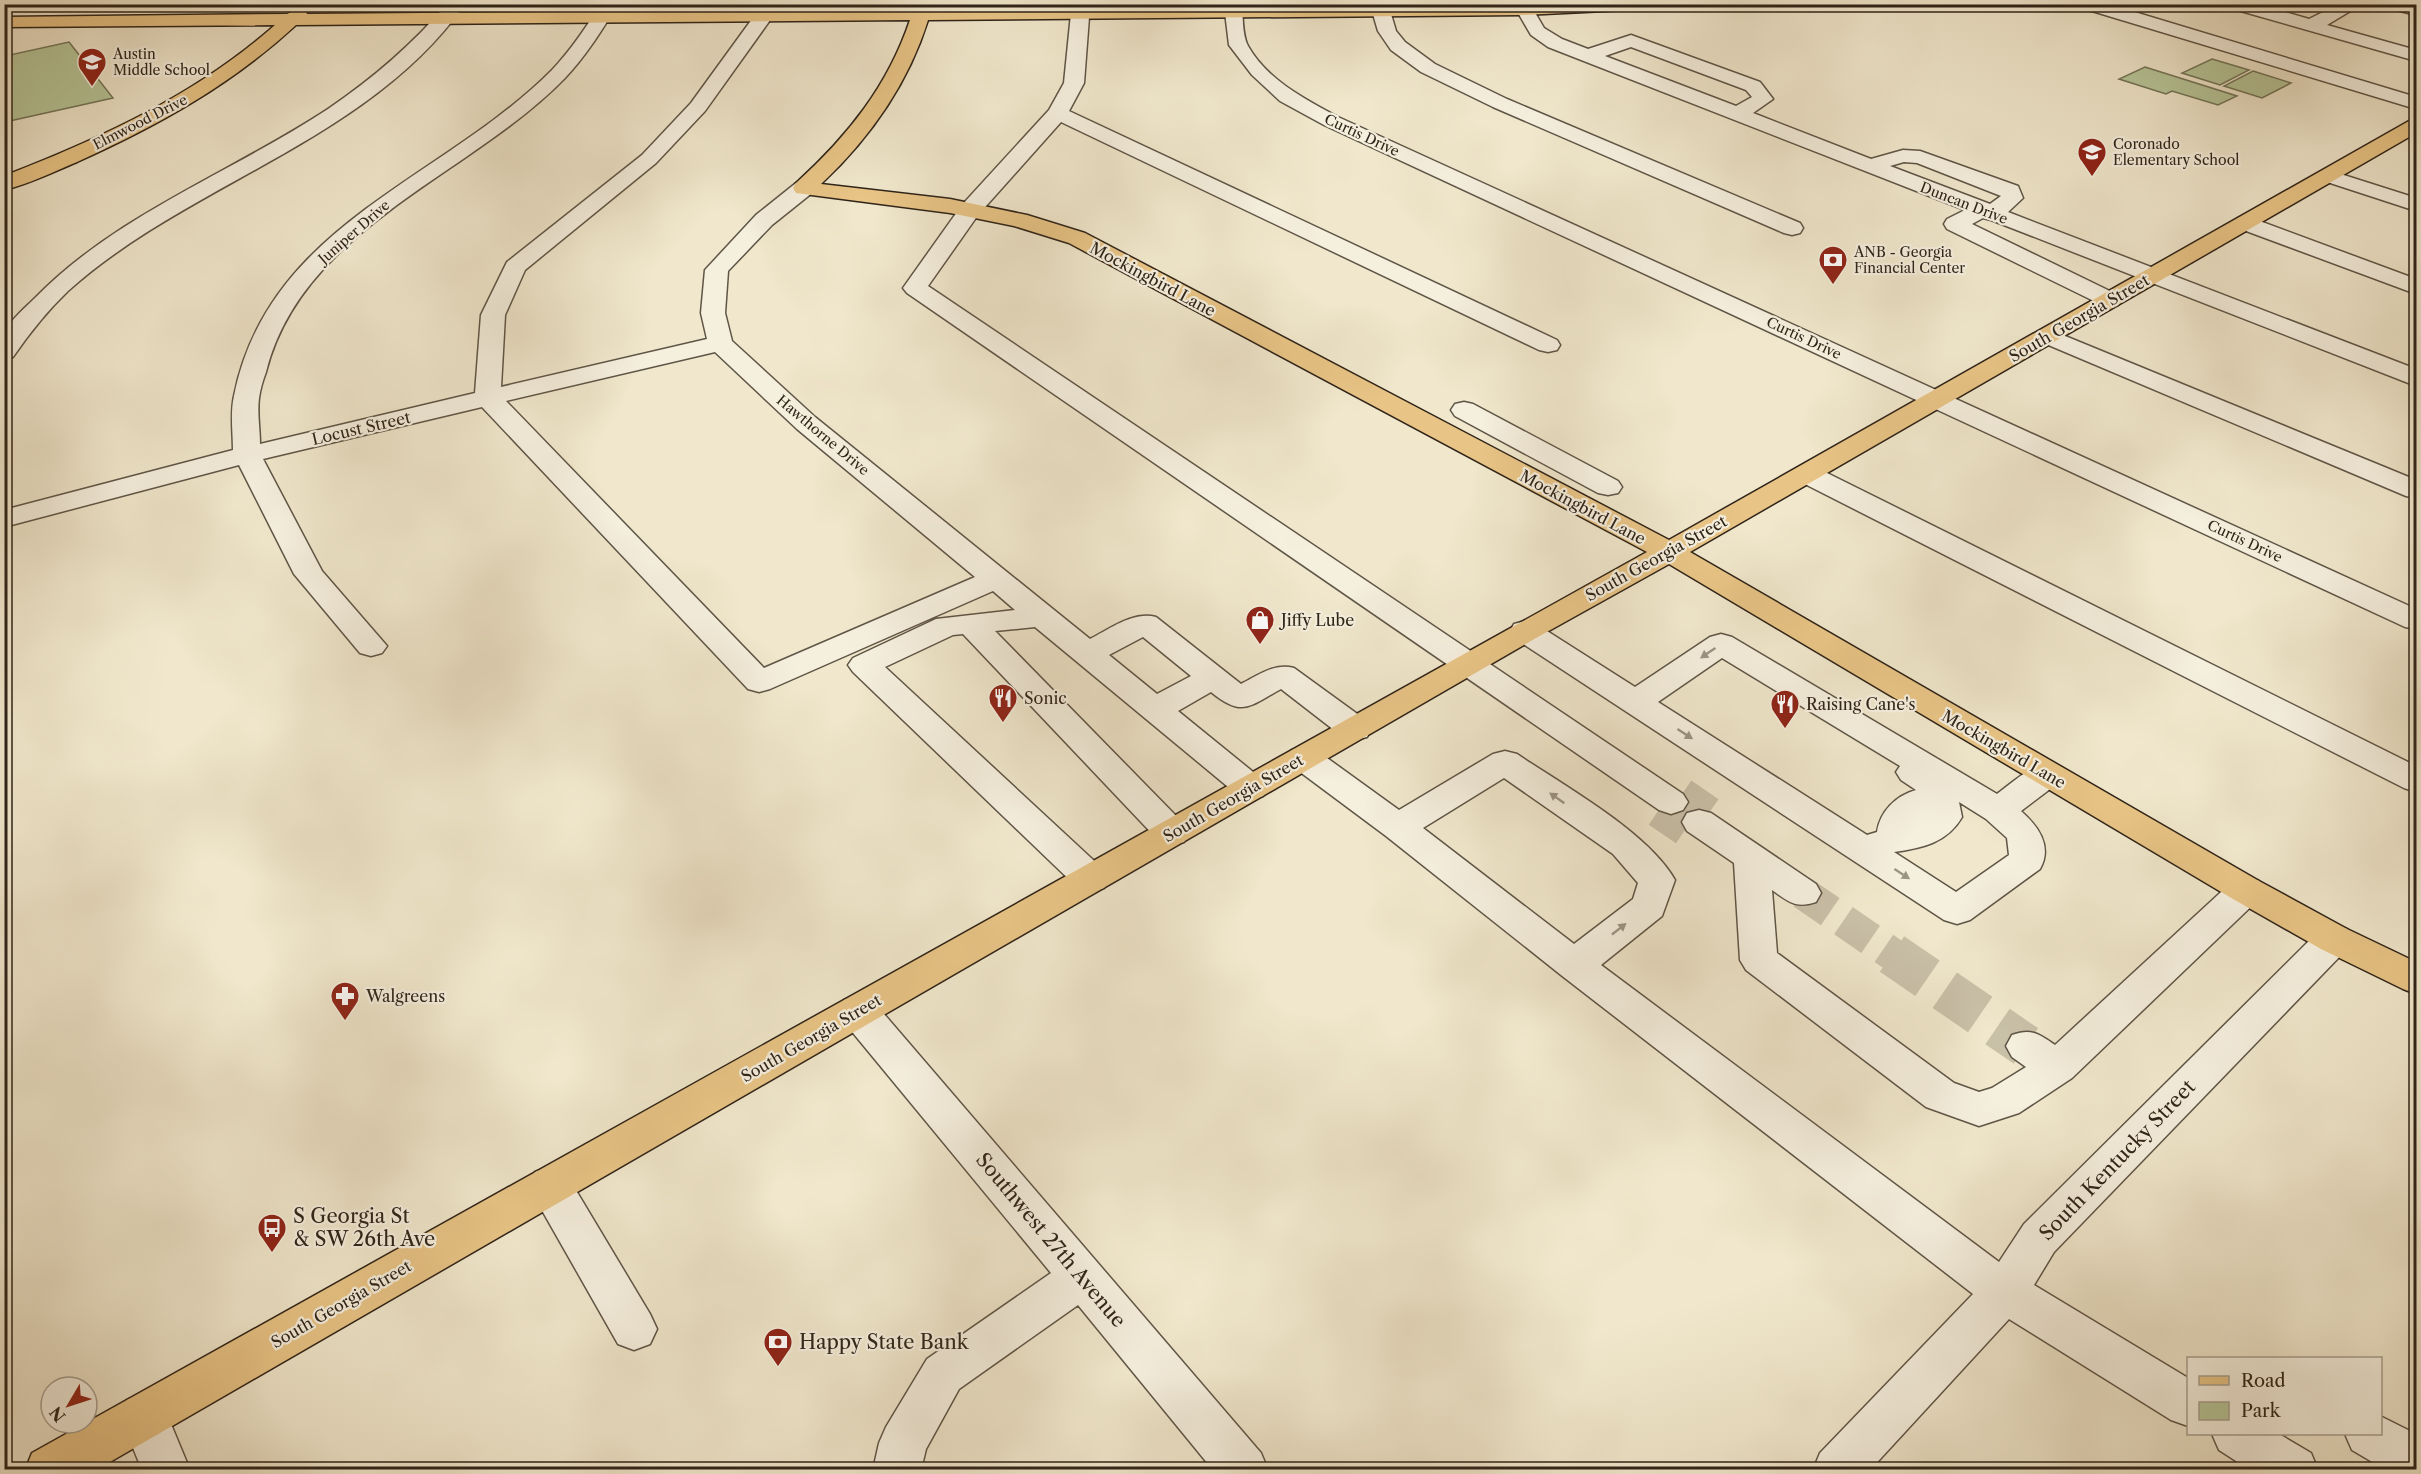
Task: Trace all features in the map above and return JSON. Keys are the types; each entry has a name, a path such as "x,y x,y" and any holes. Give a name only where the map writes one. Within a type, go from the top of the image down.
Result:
{"main road":[{"name":"Elmwood Drive","path":"4,184 68,159 192,96 226,74 308,4"},
{"path":"4,22 292,19 451,12 1381,8 1646,4"},
{"path":"804,188 841,153 878,104 895,76 922,10"},
{"name":"South Georgia Street","path":"49,1470 2414,129"},
{"name":"Mockingbird Lane","path":"804,188 970,210 1019,220 1077,238 1668,551 2046,775 2246,890 2334,939 2416,979"}],"street":[{"path":"2088,4 2416,103"},
{"path":"2236,4 2416,56"},
{"path":"2310,26 2354,4"},
{"path":"2394,4 2416,10"},
{"name":"Duncan Drive","path":"1522,7 1537,31 1555,43 1586,56 2416,378"},
{"name":"Curtis Drive","path":"1233,8 1238,45 1259,71 1287,97 1340,125 2416,620"},
{"path":"1381,8 1387,31 1398,46 1428,68 1500,103 1792,228"},
{"path":"1081,9 1074,83 1058,113 970,210 915,288 1416,631 1638,778 1641,799 1698,821 1803,893"},
{"path":"767,10 698,107 649,159 564,230 515,267 493,315 488,398 759,682 996,579"},
{"name":"Juniper Drive","path":"371,646 309,574 247,455 246,398 258,353 284,302 327,252 392,198 489,131 558,74 606,11"},
{"path":"4,352 28,318 80,269 156,216 242,169 332,115 386,77 426,41 451,12"},
{"path":"1586,56 1631,41 1753,86 1763,99 1737,114"},
{"path":"1058,113 1548,345"},
{"path":"1868,166 1903,156 1920,158 2010,191 2012,198 1986,212 1955,224 2110,300"},
{"path":"2328,176 2416,205"},
{"path":"720,344 713,313 717,270 764,220 804,188"},
{"path":"2246,223 2416,287"},
{"path":"2048,336 2416,490"},
{"name":"Locust Street","path":"4,519 247,455 720,344"},
{"name":"Hawthorne Drive","path":"720,344 806,423 1251,788"},
{"path":"1464,410 1608,487"},
{"path":"1807,474 2416,780"},
{"path":"1043,617 948,626 864,665 1091,879"},
{"path":"971,624 1172,832"},
{"path":"1087,653 1145,624 1239,698 1283,675 1355,729"},
{"path":"1526,631 1636,702 1878,845 1957,910 2027,860 2024,833 1998,810 1721,644 1636,702"},
{"path":"1739,655 1757,678 1924,778 1943,799 1945,817 1921,836 1878,845"},
{"path":"1155,709 1213,678"},
{"path":"1304,758 1398,827 1574,965 2005,1292 2184,1398"},
{"path":"1398,827 1505,762 1625,845 1658,880 1649,906 1574,965"},
{"path":"1998,810 2046,775"},
{"path":"1698,821 1760,960 1940,1095 1979,1108 2005,1101 2042,1056 2246,890"},
{"name":"South Kentucky Street","path":"1837,1470 2005,1292 2039,1238 2334,939"},
{"name":"Southwest 27th Avenue","path":"858,1011 1244,1470"},
{"path":"550,1185 634,1329"},
{"path":"897,1470 903,1443 943,1374 1082,1277"},
{"path":"144,1416 166,1470"},
{"path":"2238,1435 2294,1470"},
{"path":"2371,1435 2416,1460"}],"green space":[{"path":"69,42 113,98 5,122 5,56"},
{"path":"2212,59 2249,70 2220,85 2182,73"},
{"path":"2145,67 2237,96 2218,105 2172,91 2166,94 2119,79"},
{"path":"2253,71 2291,83 2262,98 2224,86"}],"tunnel":[{"path":"1682,794 1711,814"},
{"path":"1658,811 1686,830"},
{"path":"1803,893 1895,956"},
{"path":"1892,954 2026,1046"}],"place":[{"name":"Austin Middle School","path":"92,88"},
{"name":"Coronado Elementary School","path":"2092,178"},
{"name":"ANB - Georgia Financial Center","path":"1833,286"},
{"name":"Jiffy Lube","path":"1260,646"},
{"name":"Sonic","path":"1003,724"},
{"name":"Raising Cane's","path":"1785,730"},
{"name":"Walgreens","path":"345,1022"},
{"name":"S Georgia St & SW 26th Ave","path":"272,1254"},
{"name":"Happy State Bank","path":"778,1368"}]}
